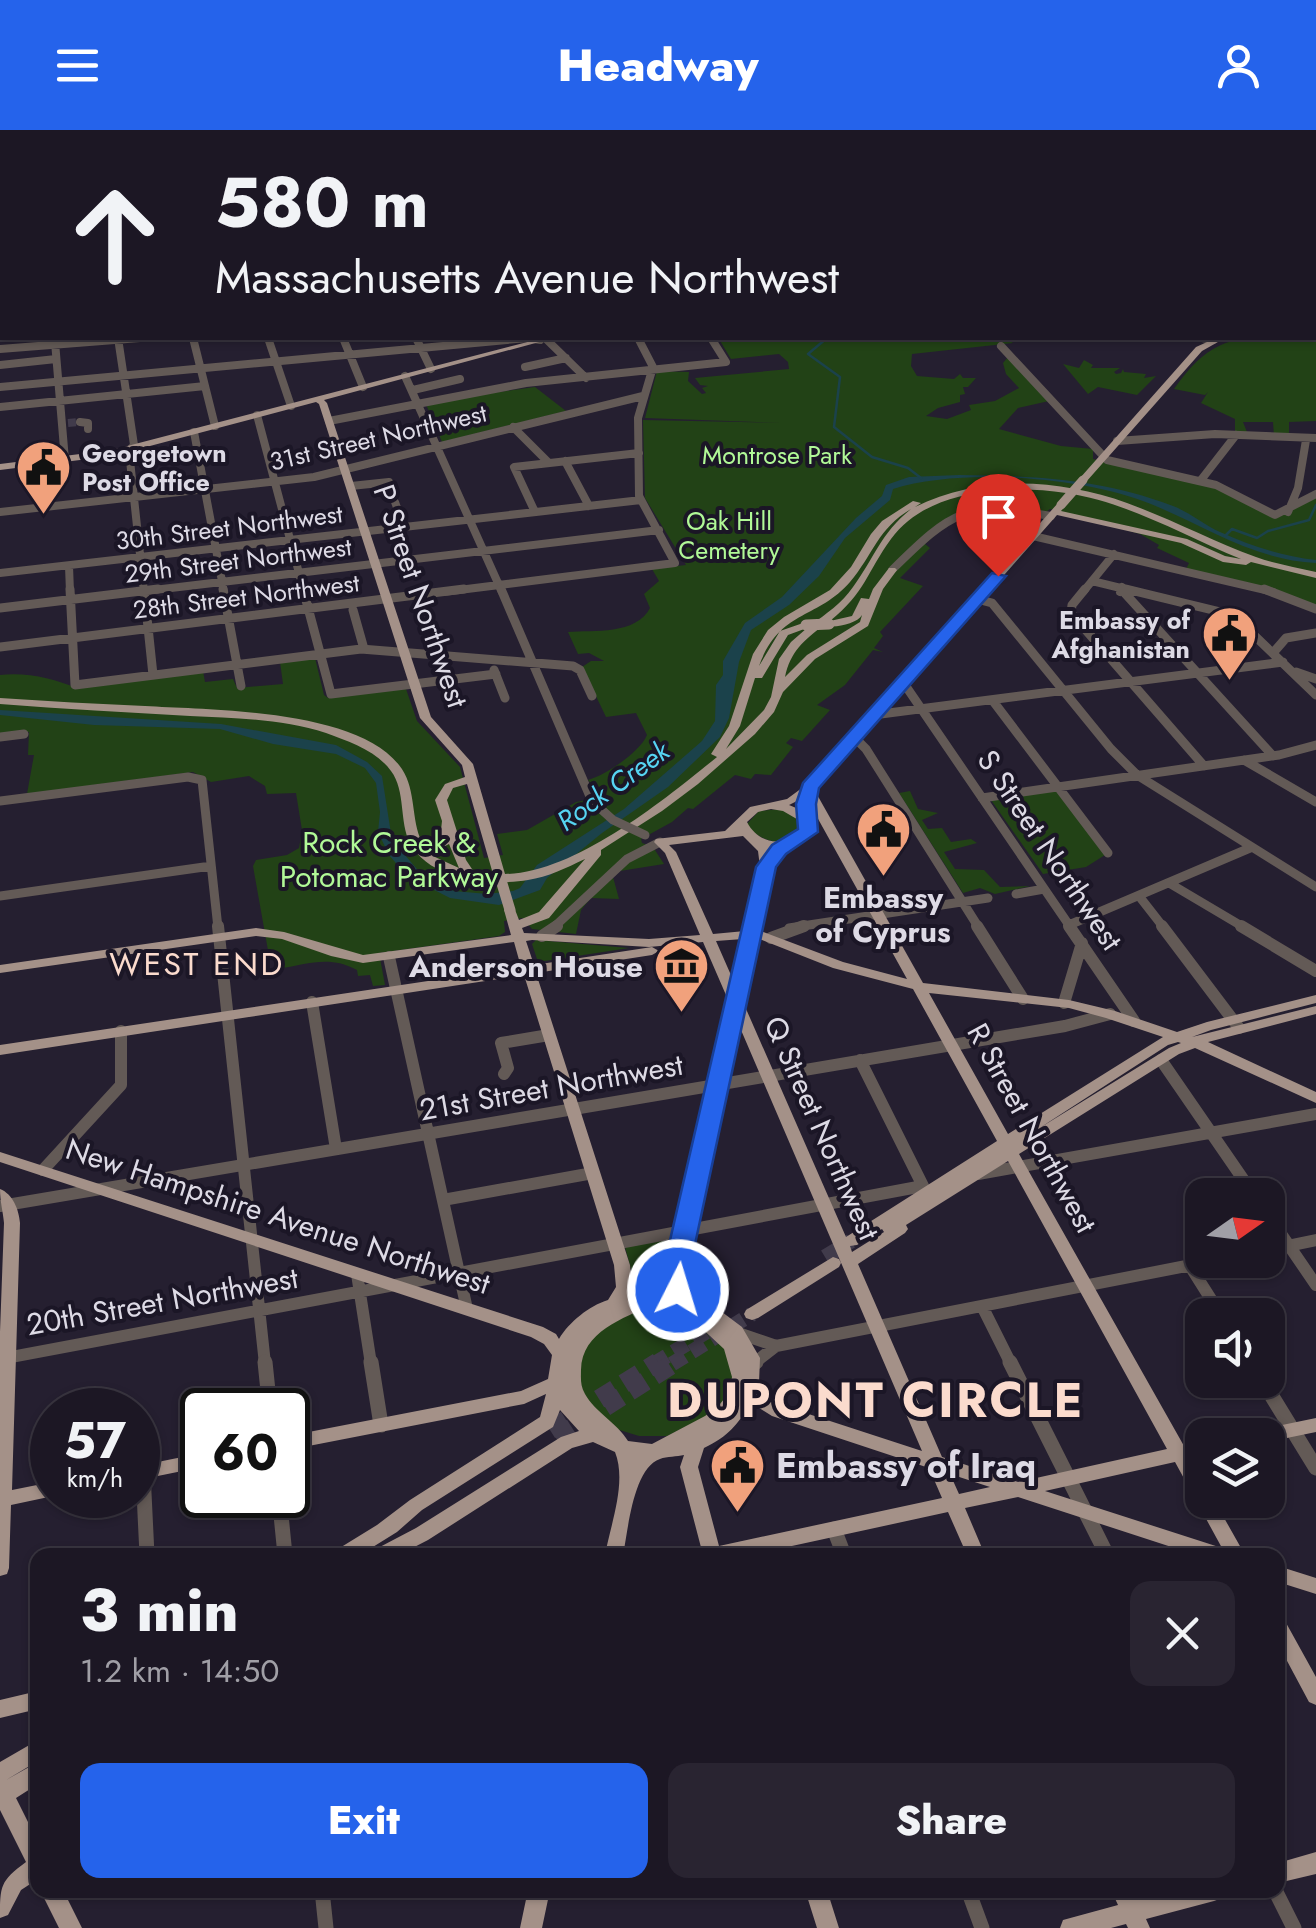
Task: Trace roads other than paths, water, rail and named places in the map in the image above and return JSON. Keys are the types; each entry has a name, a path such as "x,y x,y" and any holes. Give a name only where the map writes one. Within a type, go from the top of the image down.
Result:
{"main road":[{"path":"0,467 131,448 542,340"},
{"path":"628,1488 658,1452 714,1420 730,1402 739,1378 736,1355 725,1337 688,1308 678,1290 681,1249 766,867 764,851 749,834 750,812 790,801 810,789 1198,350 1214,340"},
{"name":"P Street Northwest","path":"318,399 329,420 427,721 465,761 472,779 622,1265 632,1284 652,1296"},
{"path":"745,702 760,650 771,632 834,591 852,572 881,524 920,501 980,486 1052,485 1129,502 1200,535"},
{"path":"780,691 782,667 789,651 851,597 897,526 942,498 994,488 1057,488 1131,506 1273,565"},
{"path":"1055,511 1184,541 1228,560 1316,575"},
{"path":"702,772 729,739 782,637 793,628 858,616 874,586 892,570"},
{"path":"0,701 250,716 343,735 374,750 399,770 406,786 415,840 435,861 469,874 520,877 562,868 702,772 754,728 811,656 864,624 878,589 892,570"},
{"path":"469,874 460,860 441,800 444,790 472,779"},
{"path":"766,867 785,846 803,838 809,824 806,804 810,789"},
{"name":"R Street Northwest","path":"810,789 1185,1463"},
{"path":"773,806 794,810 809,824 830,830"},
{"path":"415,840 434,844 445,841 446,818"},
{"path":"660,842 730,832 785,846"},
{"name":"Q Street Northwest","path":"660,842 670,852 973,1548"},
{"path":"0,969 219,937 279,933 348,957 388,957 516,928 544,915 603,843"},
{"path":"516,928 542,936 653,947"},
{"path":"751,937 918,986 1064,1003 1110,1014 1178,1035 1316,1098"},
{"path":"0,1050 653,947 778,937 816,958"},
{"path":"1157,1054 1231,1024 1316,999"},
{"path":"842,1252 962,1190 978,1174 1012,1155 1157,1054 1178,1035 1316,1010"},
{"name":"S Street Northwest","path":"1134,1022 1157,1054"},
{"path":"1161,1029 1231,1024"},
{"path":"1229,1057 1224,1041 1231,1024"},
{"path":"842,1252 922,1186 984,1154 1012,1155"},
{"path":"748,1311 984,1154"},
{"name":"New Hampshire Avenue Northwest","path":"0,1157 537,1332 550,1340 560,1354"},
{"path":"0,1568 4,1358 12,1218 3,1202"},
{"path":"615,1548 628,1469 622,1447 612,1431 593,1418 578,1399 572,1382 573,1359 593,1328 652,1296 668,1282 681,1249"},
{"name":"P Street Northwest","path":"615,1303 624,1286 622,1265"},
{"path":"384,1530 416,1504 548,1422 560,1354 574,1330 615,1303 652,1296 682,1299 716,1312 738,1333 756,1397 778,1411 1199,1548"},
{"name":"New Hampshire Avenue Northwest","path":"537,1332 574,1330"},
{"path":"557,1384 572,1415 594,1434 622,1447 658,1452 697,1444 719,1432 736,1415 751,1374"},
{"path":"310,1439 524,1396 557,1384"},
{"path":"736,1415 778,1411"},
{"path":"1285,1432 1316,1425"},
{"path":"355,1548 553,1434 392,1548"},
{"path":"395,1548 567,1442 594,1434"},
{"path":"697,1444 688,1461 711,1548"},
{"path":"658,1452 692,1488"},
{"path":"746,1548 1185,1453"},
{"path":"1,1500 30,1494"},
{"name":"R Street Northwest","path":"1216,1518 1232,1548"},
{"path":"1285,1576 1316,1586"},
{"path":"1285,1641 1316,1696"},
{"path":"0,1708 30,1702"},
{"path":"1,1788 30,1757"},
{"path":"1,1788 30,1775"},
{"path":"1,1788 30,1848"},
{"path":"1285,1872 1316,1863"},
{"path":"0,1907 14,1883 30,1871"},
{"path":"54,1898 70,1928"},
{"path":"531,1928 538,1898"},
{"path":"819,1898 828,1928"},
{"path":"1071,1928 1135,1920 1193,1898"}],"street":[{"path":"119,340 134,445 134,497 153,675"},
{"path":"193,340 215,426"},
{"path":"269,340 292,406"},
{"path":"343,340 363,387"},
{"path":"417,340 431,369"},
{"path":"0,387 484,340"},
{"path":"547,340 586,378"},
{"path":"639,340 653,368 643,396 638,452 641,500 659,530"},
{"path":"329,420 419,400 653,368 726,362 712,340"},
{"path":"0,349 55,341 64,460"},
{"path":"1000,346 1102,459 1201,480 1268,513 1288,512 1316,494"},
{"path":"542,384 525,367 566,358"},
{"path":"0,365 56,360"},
{"path":"404,376 419,400 592,802 613,820 660,842"},
{"path":"413,390 460,379"},
{"path":"0,408 204,386"},
{"name":"31st Street Northwest","path":"0,512 275,482 345,469 643,396"},
{"path":"257,415 330,693 496,674"},
{"path":"80,422 88,423 88,429"},
{"path":"512,427 548,462"},
{"path":"194,432 241,686"},
{"path":"1201,480 1236,435"},
{"path":"1117,441 1236,435 1316,438"},
{"path":"1288,512 1298,488 1306,440"},
{"path":"535,512 514,467 638,452"},
{"path":"565,461 589,506"},
{"path":"351,486 389,484"},
{"name":"30th Street Northwest","path":"0,574 641,500"},
{"path":"395,502 404,527"},
{"path":"892,570 954,513 992,508 1055,511"},
{"name":"29th Street Northwest","path":"0,608 659,530"},
{"name":"28th Street Northwest","path":"0,647 676,562 659,530"},
{"path":"1033,536 1271,590 1316,609"},
{"path":"1114,554 1071,612 1204,766"},
{"path":"69,566 72,684 364,649 578,668 592,696"},
{"path":"1092,581 1233,615 1316,695"},
{"path":"1122,588 1120,592 1273,756"},
{"path":"977,599 992,603 1138,775 1316,887"},
{"path":"352,610 364,649"},
{"path":"1274,653 1286,638 1316,632"},
{"path":"490,660 505,698"},
{"path":"874,716 1283,662"},
{"path":"1292,671 1316,678"},
{"name":"S Street Northwest","path":"902,682 1134,1022"},
{"path":"994,702 1108,853"},
{"path":"0,737 24,734"},
{"path":"854,738 866,749 1023,1000"},
{"path":"982,798 1273,756 1316,745"},
{"path":"1244,760 1316,802"},
{"path":"0,802 196,777 202,782 268,1388"},
{"path":"542,936 561,925 610,874 660,842"},
{"path":"1069,924 1250,848"},
{"path":"0,896 212,866"},
{"path":"1168,883 1316,971"},
{"path":"1016,894 1044,889"},
{"path":"1139,896 1231,1024"},
{"path":"778,937 878,915 988,898"},
{"path":"1064,1003 1082,943"},
{"path":"388,957 466,1309"},
{"path":"312,1002 336,1149"},
{"name":"21st Street Northwest","path":"3,1202 428,1134 1092,1021 1110,1014"},
{"path":"42,1170 122,1085 121,1031"},
{"path":"504,1074 508,1068 501,1043 550,1036"},
{"name":"S Street Northwest","path":"1157,1054 1242,1178"},
{"path":"860,1060 922,1186"},
{"path":"1012,1155 1212,1133 1316,1114"},
{"path":"443,1200 593,1173"},
{"name":"20th Street Northwest","path":"4,1358 922,1186"},
{"path":"1285,1240 1316,1285"},
{"path":"1285,1247 1316,1240"},
{"path":"738,1333 776,1346 1185,1267"},
{"path":"357,1274 381,1425"},
{"path":"982,1306 1103,1548"},
{"path":"751,1374 776,1346"},
{"path":"1273,1398 1316,1468"},
{"path":"144,1518 146,1548"},
{"path":"281,1518 284,1548"},
{"path":"834,1529 841,1548"},
{"path":"323,1898 326,1928"},
{"path":"971,1898 982,1928"},
{"path":"1279,1898 1294,1928"}],"waterway":[{"path":"825,340 808,354 840,377 834,427 872,457 908,468 921,478"},
{"path":"1225,536 1232,529 1257,538 1268,531 1309,520 1316,505"}],"tunnel":[{"path":"68,423 80,422"},
{"path":"825,1257 851,1241"},
{"path":"672,1364 752,1314"},
{"path":"654,1364 719,1324"},
{"path":"550,1430 658,1362"},
{"path":"556,1438 676,1362"}],"place":[{"name":"Georgetown Post Office","path":"43,516"},
{"name":"Embassy of Afghanistan","path":"1229,683"},
{"name":"Embassy of Cyprus","path":"883,878"},
{"name":"Anderson House","path":"682,1015"},
{"name":"Embassy of Iraq","path":"737,1515"}],"district":[{"name":"WEST END","path":"197,964"},
{"name":"DUPONT CIRCLE","path":"876,1400"}],"park label":[{"name":"Montrose Park","path":"777,455"},
{"name":"Oak Hill Cemetery","path":"729,536"},
{"name":"Rock Creek & Potomac Parkway","path":"389,859"}],"water label":[{"name":"Rock Creek","path":"613,786"}]}
